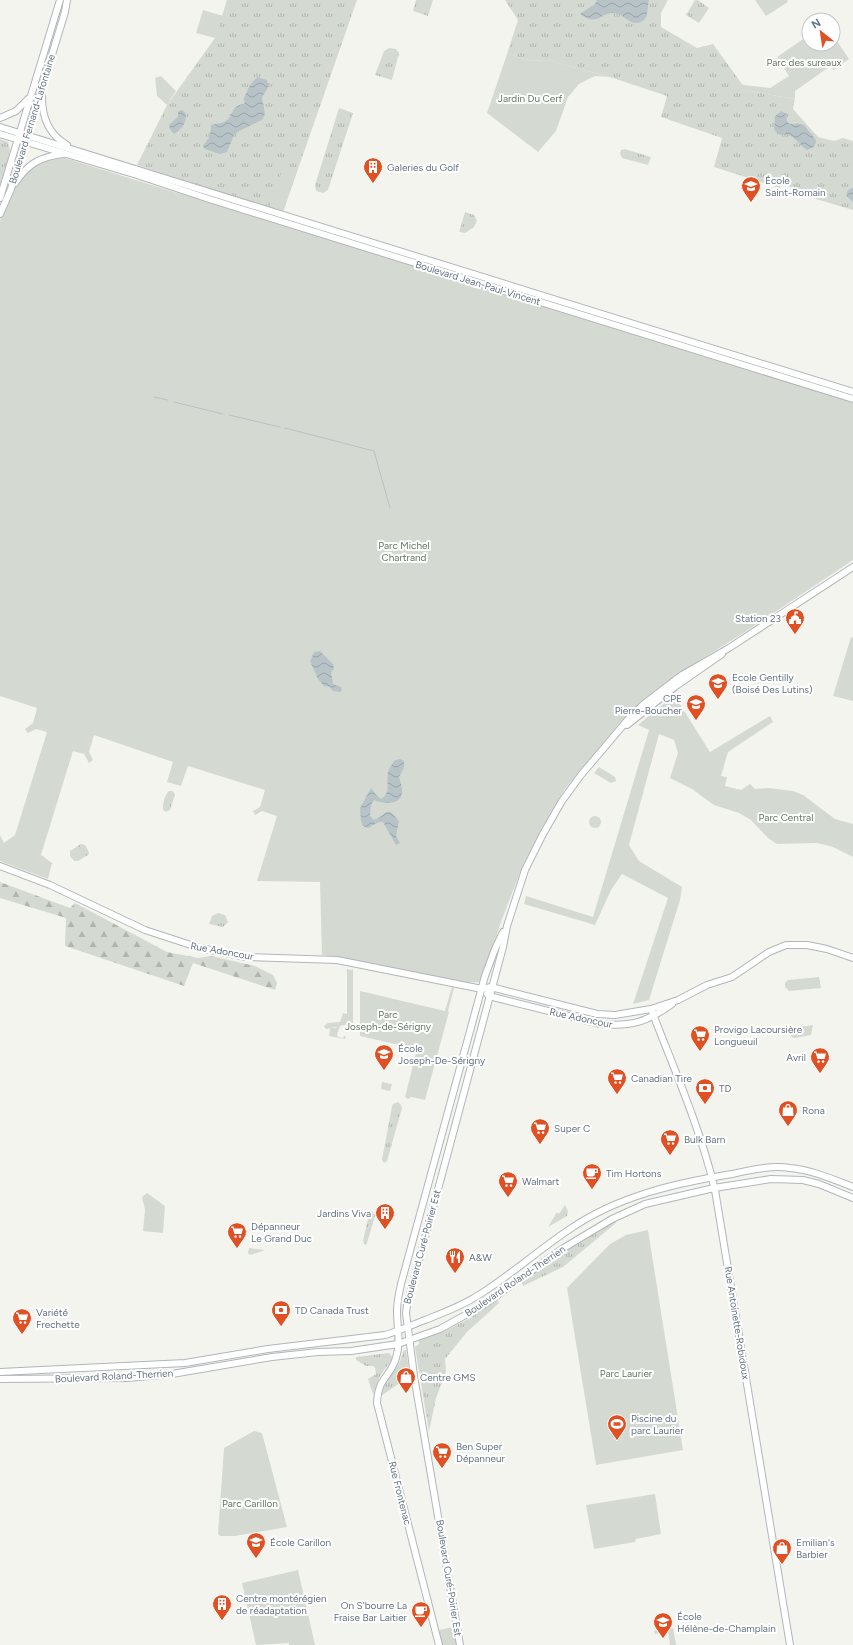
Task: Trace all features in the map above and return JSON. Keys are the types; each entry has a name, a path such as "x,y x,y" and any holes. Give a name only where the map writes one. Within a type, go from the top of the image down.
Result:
{"street":[{"name":"Boulevard Fernand-Lafontaine","path":"0,198 60,0"},
{"name":"Boulevard Fernand-Lafontaine","path":"0,214 11,188 42,90 61,24 66,0"},
{"path":"53,22 61,24"},
{"path":"42,90 42,108 47,124 56,137 75,150"},
{"path":"0,118 16,111 24,104 31,94"},
{"name":"Boulevard Jean-Paul-Vincent","path":"0,127 18,136"},
{"name":"Boulevard Jean-Paul-Vincent","path":"0,134 18,136 75,150 104,162 853,399"},
{"name":"Boulevard Jean-Paul-Vincent","path":"26,138 66,154 104,162 853,392"},
{"path":"11,188 28,166 42,159 66,154"},
{"name":"Boulevard Curé-Poirier Est","path":"460,1645 409,1340 407,1327 407,1305 472,1064 491,987 503,947 507,926 525,870 562,800 631,716 644,704 684,677 853,567"},
{"name":"Rue Adoncour","path":"0,866 46,883 145,930 200,948 228,954 252,957 337,960 482,989 491,987 597,1014 615,1015 651,1009 678,1000"},
{"name":"Boulevard Curé-Poirier Est","path":"398,1344 397,1307 401,1284 482,989 493,953 507,926"},
{"name":"Rue Adoncour","path":"489,996 600,1024 618,1026 635,1023 654,1017 678,1000 707,985 732,977 770,952 786,945 796,944 814,946 853,958"},
{"path":"482,989 489,996"},
{"name":"Rue Antoinette-Robidoux","path":"651,1009 693,1115 705,1150 712,1177 790,1645"},
{"name":"Boulevard Roland-Therrien","path":"0,1372 185,1363 268,1348 366,1338 398,1331 449,1311 482,1294 570,1228 611,1206 644,1193 712,1177 788,1167 820,1174 853,1187"},
{"name":"Boulevard Roland-Therrien","path":"0,1379 127,1378 166,1375 272,1358 318,1352 351,1351 398,1344 440,1329 485,1304 562,1249 618,1216 657,1201 760,1179 803,1180 819,1184 853,1198"},
{"name":"Rue Frontenac","path":"398,1344 396,1359 380,1384 377,1392 377,1403 439,1645"}],"green space":[{"path":"227,0 357,0 283,212 137,165 167,105 215,38"},
{"path":"416,0 433,0 428,16 413,11"},
{"path":"505,0 668,0 661,13 661,27 697,48 713,44 744,85 744,90 795,99 793,109 818,137 834,141 843,138 853,141 853,210 796,193 797,189 781,184 780,188 714,167 722,138 661,117 667,96 610,77 547,60 532,61 507,54 518,20"},
{"path":"695,0 698,0 709,8 699,23 686,15"},
{"path":"755,0 787,0 788,2 766,16"},
{"path":"759,0 778,0 781,3 770,11 766,11"},
{"path":"203,10 223,16 215,38 196,33"},
{"name":"Parc des sureaux","path":"801,40 801,52 841,52 841,47 849,59 834,70 829,67 795,91 795,99 744,90 744,85 770,88 789,76 777,57"},
{"path":"389,48 396,49 399,53 392,80 375,75 384,51"},
{"name":"Jardin Du Cerf","path":"507,54 532,61 547,60 610,77 595,76 579,84 568,97 556,131 538,152 487,113"},
{"path":"161,76 176,91 167,105 157,96 155,78"},
{"path":"339,108 353,113 328,190 323,193 316,191 315,185"},
{"path":"0,139 8,142 10,151 0,186"},
{"path":"625,149 651,157 648,165 622,158 620,153 621,150"},
{"name":"Parc Michel Chartrand","path":"65,158 720,361 771,374 853,402 853,560 745,632 676,675 648,696 619,724 565,789 542,828 522,867 501,922 481,982 460,983 338,957 322,955 320,882 257,881 277,816 262,811 255,815 253,811 260,807 265,790 188,766 181,786 167,782 173,762 94,735 89,752 93,760 89,763 84,754 73,751 41,855 52,863 48,879 0,861 0,835 4,843 15,835 47,732 36,729 28,733 25,729 33,723 37,708 0,696 0,221 16,186 29,170 38,164 50,160"},
{"path":"283,168 296,173 283,212 270,208"},
{"path":"465,212 474,215 477,221 474,227 465,233 459,232"},
{"path":"851,637 853,638 853,701 833,696"},
{"name":"Parc Central","path":"674,695 710,752 770,716 773,722 728,752 721,776 727,777 725,786 741,790 750,784 755,789 769,788 793,791 803,795 835,819 853,824 853,857 833,847 817,843 777,844 768,838 751,820 739,813 714,805 692,789 670,778 678,753 674,740 659,734 629,845 639,861 682,887 680,900 649,1000 633,1004 668,898 622,874 611,890 595,925 524,904 526,896 593,917 649,730 638,725"},
{"path":"599,767 615,777 616,781 611,783 594,773"},
{"path":"169,791 173,791 175,795 170,810 166,812 163,810 163,805 165,797"},
{"path":"593,816 597,816 601,822 597,828 593,828 589,824 589,820"},
{"path":"81,844 85,845 89,852 88,855 78,861 74,861 70,856 70,851"},
{"path":"0,882 70,908 75,903 167,952 198,958 211,956 255,966 273,975 277,983 275,990 193,963 184,986 65,946 66,918 0,898"},
{"path":"218,913 225,915 228,922 223,927 209,924 212,916"},
{"path":"347,969 353,969 353,1023 340,1026 337,1034 338,1037 343,1038 346,1036 345,1039 329,1036 330,1028 326,1029 324,1026 328,1023 340,1022 343,1013 347,1014"},
{"path":"819,977 821,988 789,991 785,987 785,983 788,980"},
{"name":"Parc Joseph-de-Sérigny","path":"452,987 454,988 449,1012 425,1100 411,1097 408,1099 405,1097 417,1049 360,1036 360,991 445,1011"},
{"path":"813,1025 811,1035 795,1038 791,1037 790,1031 793,1028"},
{"path":"382,1082 392,1084 390,1091 381,1089"},
{"path":"398,1102 402,1108 387,1161 384,1163 382,1160 392,1106"},
{"path":"147,1193 165,1206 163,1233 143,1231 145,1210 142,1197"},
{"path":"565,1205 568,1211 567,1216 548,1227 557,1212 559,1214"},
{"path":"372,1211 375,1216 367,1243 365,1245 363,1241 369,1214"},
{"path":"614,1219 616,1223 563,1267 523,1286 521,1282 559,1254"},
{"name":"Parc Laurier","path":"648,1230 683,1450 596,1465 567,1288 610,1244 626,1235"},
{"path":"249,1248 265,1250 250,1255 248,1253"},
{"path":"497,1299 499,1303 467,1332 445,1359 446,1372 436,1398 429,1432 415,1347 419,1344 419,1340 449,1329 468,1319"},
{"path":"406,1350 410,1376 381,1396 386,1383 399,1363 403,1351"},
{"path":"389,1353 392,1359 380,1376 373,1394 368,1379 376,1374 375,1368 373,1366 366,1366 356,1360 356,1357"},
{"name":"Parc Carillon","path":"254,1431 262,1433 287,1527 235,1536 220,1536 218,1534 224,1448"},
{"path":"655,1494 661,1534 636,1539 635,1542 594,1549 586,1505"},
{"path":"298,1570 315,1645 289,1645 289,1643 256,1645 242,1583"},
{"path":"457,1626 460,1645 439,1645 435,1631"},
{"path":"673,1628 676,1645 670,1645 668,1632 655,1634 654,1631"}],"water":[{"path":"597,0 649,0 644,20 634,23 621,15 613,13 596,19 586,18 580,14 595,4"},
{"path":"257,77 267,80 268,82 267,89 262,97 265,114 262,120 234,135 227,152 220,154 205,149 203,146 210,136 211,125 222,123 227,120 236,107 244,104 245,100 243,100 250,85"},
{"path":"181,110 184,111 186,118 180,130 174,134 169,128 170,124 178,117 178,112"},
{"path":"781,111 787,114 787,122 791,124 804,125 816,140 814,146 807,150 791,136 777,134 774,129 775,116"},
{"path":"852,188 853,202 847,197 847,191"},
{"path":"320,651 333,664 334,669 331,672 333,684 341,687 342,690 340,692 333,691 330,687 324,686 318,679 310,661 314,652"},
{"path":"400,759 404,761 404,768 399,777 402,789 401,797 399,800 391,803 374,800 371,805 370,816 374,820 386,812 389,812 399,821 396,836 400,843 396,845 383,822 379,822 368,828 363,826 360,808 371,788 381,799 384,797 388,787 388,770 395,760"},
{"path":"616,1422 618,1436 612,1437 610,1423"}],"waterway":[{"path":"154,397 168,400"},
{"path":"174,402 223,414"},
{"path":"229,415 280,427"},
{"path":"285,428 374,451 390,508"}],"place":[{"name":"Galeries du Golf","path":"373,184"},
{"name":"École Saint-Romain","path":"751,203"},
{"name":"Station 23","path":"795,635"},
{"name":"Ecole Gentilly (Boisé Des Lutins)","path":"718,700"},
{"name":"CPE Pierre-Boucher","path":"696,721"},
{"name":"Provigo Lacoursière Longueuil","path":"700,1052"},
{"name":"École Joseph-De-Sérigny","path":"384,1071"},
{"name":"Avril","path":"820,1074"},
{"name":"Canadian Tire","path":"617,1095"},
{"name":"TD","path":"705,1105"},
{"name":"Rona","path":"788,1127"},
{"name":"Super C","path":"540,1145"},
{"name":"Bulk Barn","path":"670,1156"},
{"name":"Tim Hortons","path":"592,1190"},
{"name":"Walmart","path":"508,1198"},
{"name":"Jardins Viva","path":"385,1230"},
{"name":"Dépanneur Le Grand Duc","path":"237,1249"},
{"name":"A&W","path":"455,1274"},
{"name":"TD Canada Trust","path":"281,1327"},
{"name":"Variété Frechette","path":"22,1335"},
{"name":"Centre GMS","path":"406,1394"},
{"name":"Piscine du parc Laurier","path":"617,1441"},
{"name":"Ben Super Dépanneur","path":"442,1469"},
{"name":"École Carillon","path":"256,1559"},
{"name":"Emilian's Barbier","path":"782,1565"},
{"name":"Centre montérégien de réadaptation","path":"222,1621"},
{"name":"On S'bourre La Fraise Bar Laitier","path":"421,1628"},
{"name":"École Hélène-de-Champlain","path":"663,1639"}]}
